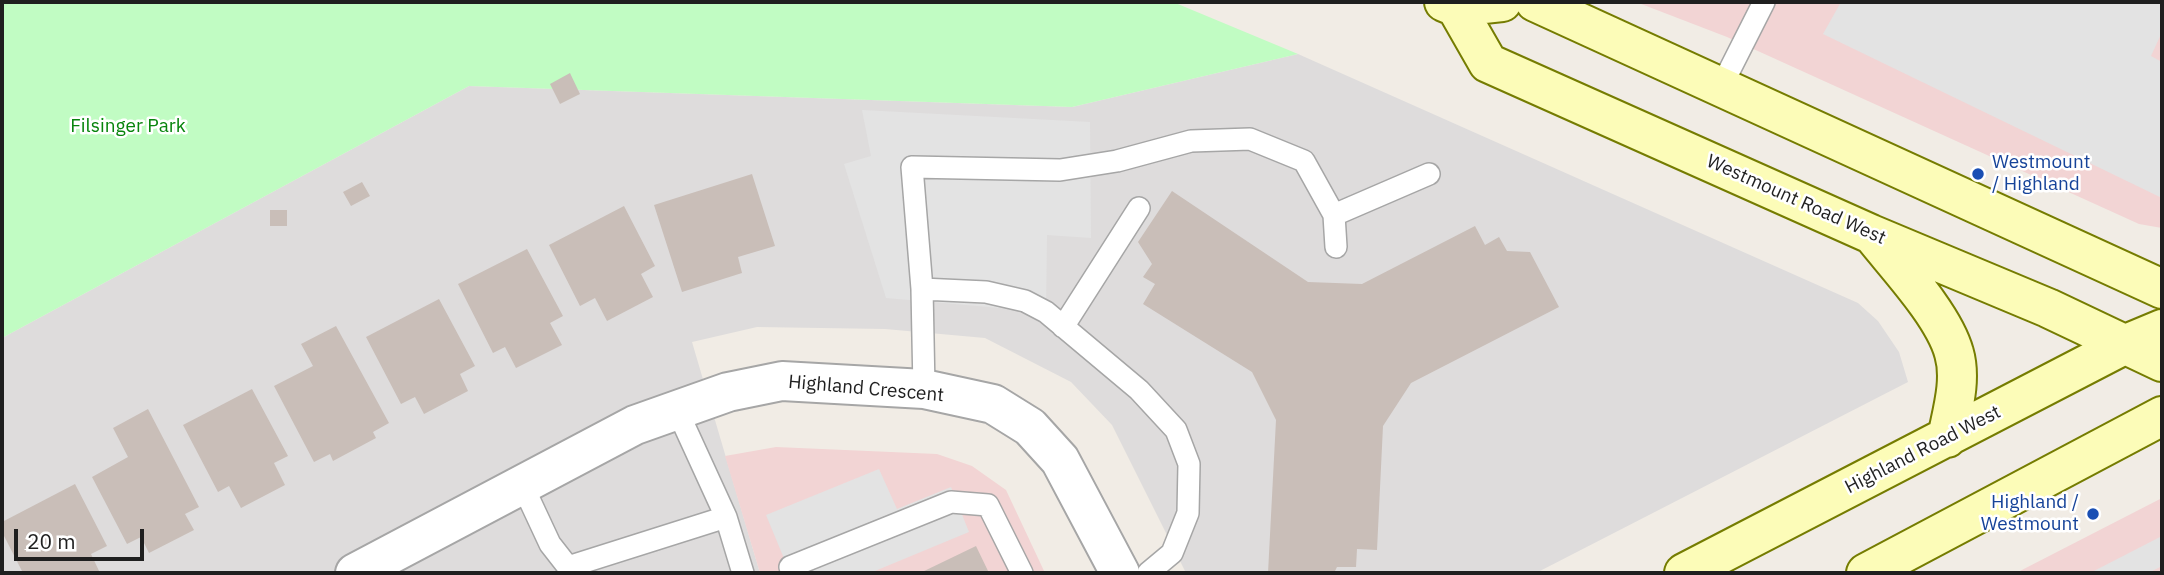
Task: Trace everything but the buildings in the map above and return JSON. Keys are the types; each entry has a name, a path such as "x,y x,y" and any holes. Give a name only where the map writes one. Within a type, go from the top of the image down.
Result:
{"main road":[{"name":"Westmount Road West","path":"1450,4 1502,2"},
{"path":"1535,2 2162,289"},
{"name":"Westmount Road West","path":"1450,4 1488,63 2162,362"},
{"path":"1871,234 1926,301 1954,353 1956,394 1947,438"},
{"name":"Highland Road West","path":"1684,573 2126,344 2162,329"},
{"path":"1866,573 2162,416"}],"street":[{"name":"Highland Crescent","path":"355,573 635,425 728,392 782,381 924,389 993,404 1030,428 1060,460 1120,573"}],"lane":[{"path":"1721,87 1764,2"},
{"path":"924,389 922,289 912,167 1060,170 1116,161 1191,141 1250,139 1304,161 1324,192 1334,215 1336,247"},
{"path":"1334,215 1429,174"},
{"path":"1063,327 1139,208"},
{"path":"922,289 986,292 1025,301 1063,327 1139,390 1176,430 1189,464 1188,513 1172,553 1148,573"},
{"path":"677,410 726,517 743,573"},
{"path":"522,484 550,544 568,567 726,517"},
{"path":"790,567 951,502 988,505 1022,573"}],"shaded area":[{"path":"1636,2 2162,2 2162,228 2139,224 1727,37"},
{"path":"1841,2 2162,2 2162,32 2151,56 2162,62 2162,198 1823,34"},
{"path":"1298,54 1858,303 1878,321 1899,352 1908,382 1536,573 1186,573 1112,425 1071,382 985,338 885,329 757,327 692,342 760,573 2,573 2,338 469,86 1072,107"},
{"path":"862,110 1090,122 1091,238 1047,235 1046,312 886,298 844,164 871,156"},
{"path":"776,447 937,454 972,466 1006,490 1045,573 760,573 725,456"},
{"path":"879,469 897,509 951,487 969,532 870,573 790,573 766,515"},
{"path":"2162,498 2162,573 2016,573"},
{"path":"2162,536 2162,566 2148,573 2090,573"}],"green space":[{"name":"Filsinger Park","path":"2,2 1173,2 1298,54 1072,107 469,86 2,338"}],"place":[{"name":"Westmount / Highland","path":"1978,174"},
{"name":"Highland / Westmount","path":"2093,514"}]}
